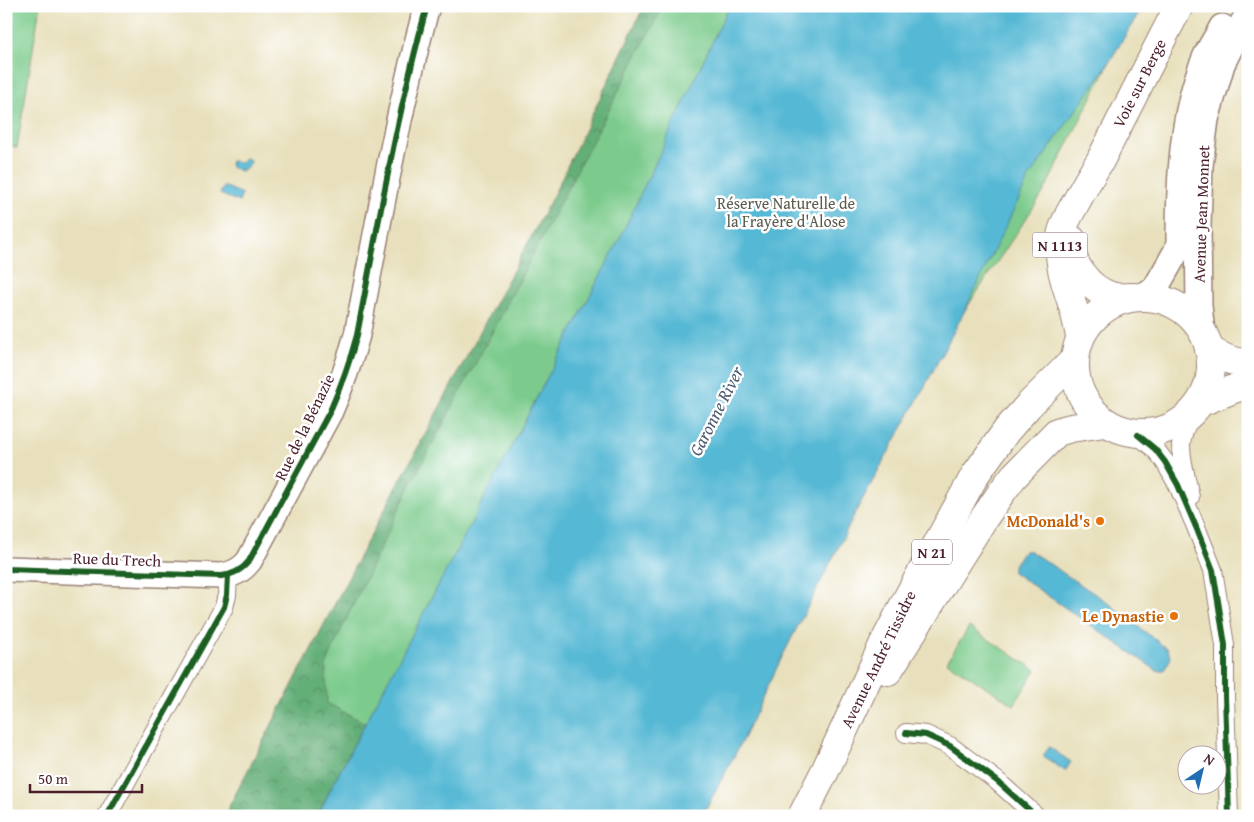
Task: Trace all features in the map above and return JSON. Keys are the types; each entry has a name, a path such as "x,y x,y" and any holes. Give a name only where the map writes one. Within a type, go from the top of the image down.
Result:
{"main road":[{"name":"Voie sur Berge","path":"1100,161 1179,6"},
{"name":"N 1113","path":"1100,161 1076,223 1071,244 1073,258 1081,273 1098,289 1112,296 1136,296"},
{"name":"N 1113","path":"1078,348 1073,308 1061,267 1061,234 1068,216 1100,161"},
{"path":"1196,408 1212,375 1212,367 1206,341 1192,317 1177,306 1160,298 1136,296 1110,305 1093,319 1078,348 1077,378 1084,396 1094,413 1105,423 1125,433 1138,436 1161,433 1175,426 1196,408 1236,388 1248,386"},
{"path":"1206,341 1226,359 1248,364"},
{"name":"Avenue André Tissidre","path":"802,816 826,769 883,645 975,475 1007,430 1078,348"},
{"name":"Avenue André Tissidre","path":"826,769 1000,493 1056,432 1078,426 1105,423"}],"street":[{"name":"Rue de la Bénazie","path":"228,575 244,568 249,562 330,411 350,361 357,335 398,122 427,6"},
{"name":"Avenue Jean Monnet","path":"1136,296 1155,288 1179,244 1182,160 1193,93 1206,58 1233,6"},
{"name":"Avenue Jean Monnet","path":"1206,341 1199,306 1198,225 1202,147 1206,119 1222,64 1240,26 1248,14"},
{"path":"1196,408 1182,437 1181,445 1196,527"},
{"path":"1138,436 1155,449 1178,485 1213,570 1224,636 1229,816"},
{"name":"Rue du Trech","path":"6,569 121,574 228,575"},
{"path":"107,816 224,607 228,575"},
{"path":"906,733 926,735 950,746 997,781 1036,816"}],"green space":[{"path":"6,6 40,6 17,148 6,143"},
{"path":"644,6 729,6 495,478 318,816 224,816 366,544 553,196"},
{"name":"Réserve Naturelle de la Frayère d'Alose","path":"663,6 1139,6 1043,193 964,312 475,781 327,703 326,666 413,480"},
{"path":"969,627 1036,670 1014,705 947,662"}],"water":[{"name":"Réserve Naturelle de la Frayère d'Alose","path":"729,6 1143,6 1107,66 1030,176 964,312 855,513 739,747 702,816 318,816 620,238"},
{"path":"248,158 250,161 249,165 244,169 240,171 231,167 231,161 242,162"},
{"path":"224,186 242,194 239,202 220,194"},
{"path":"1024,551 1030,551 1107,602 1167,649 1171,658 1164,670 1156,670 1013,572 1013,566"},
{"path":"1049,747 1071,762 1065,771 1043,756"}],"cycle path":[{"path":"6,569 221,576 236,572 249,561 330,411 342,383 357,335 397,129 427,6"},
{"path":"1138,435 1155,449 1178,485 1213,570 1225,645 1229,816"},
{"path":"107,816 224,607 228,575"},
{"path":"906,733 926,735 950,746 997,781 1036,816"}],"place":[{"name":"McDonald's","path":"1100,521"},
{"name":"Le Dynastie","path":"1174,616"}],"water label":[{"name":"Garonne River","path":"716,411"}]}
